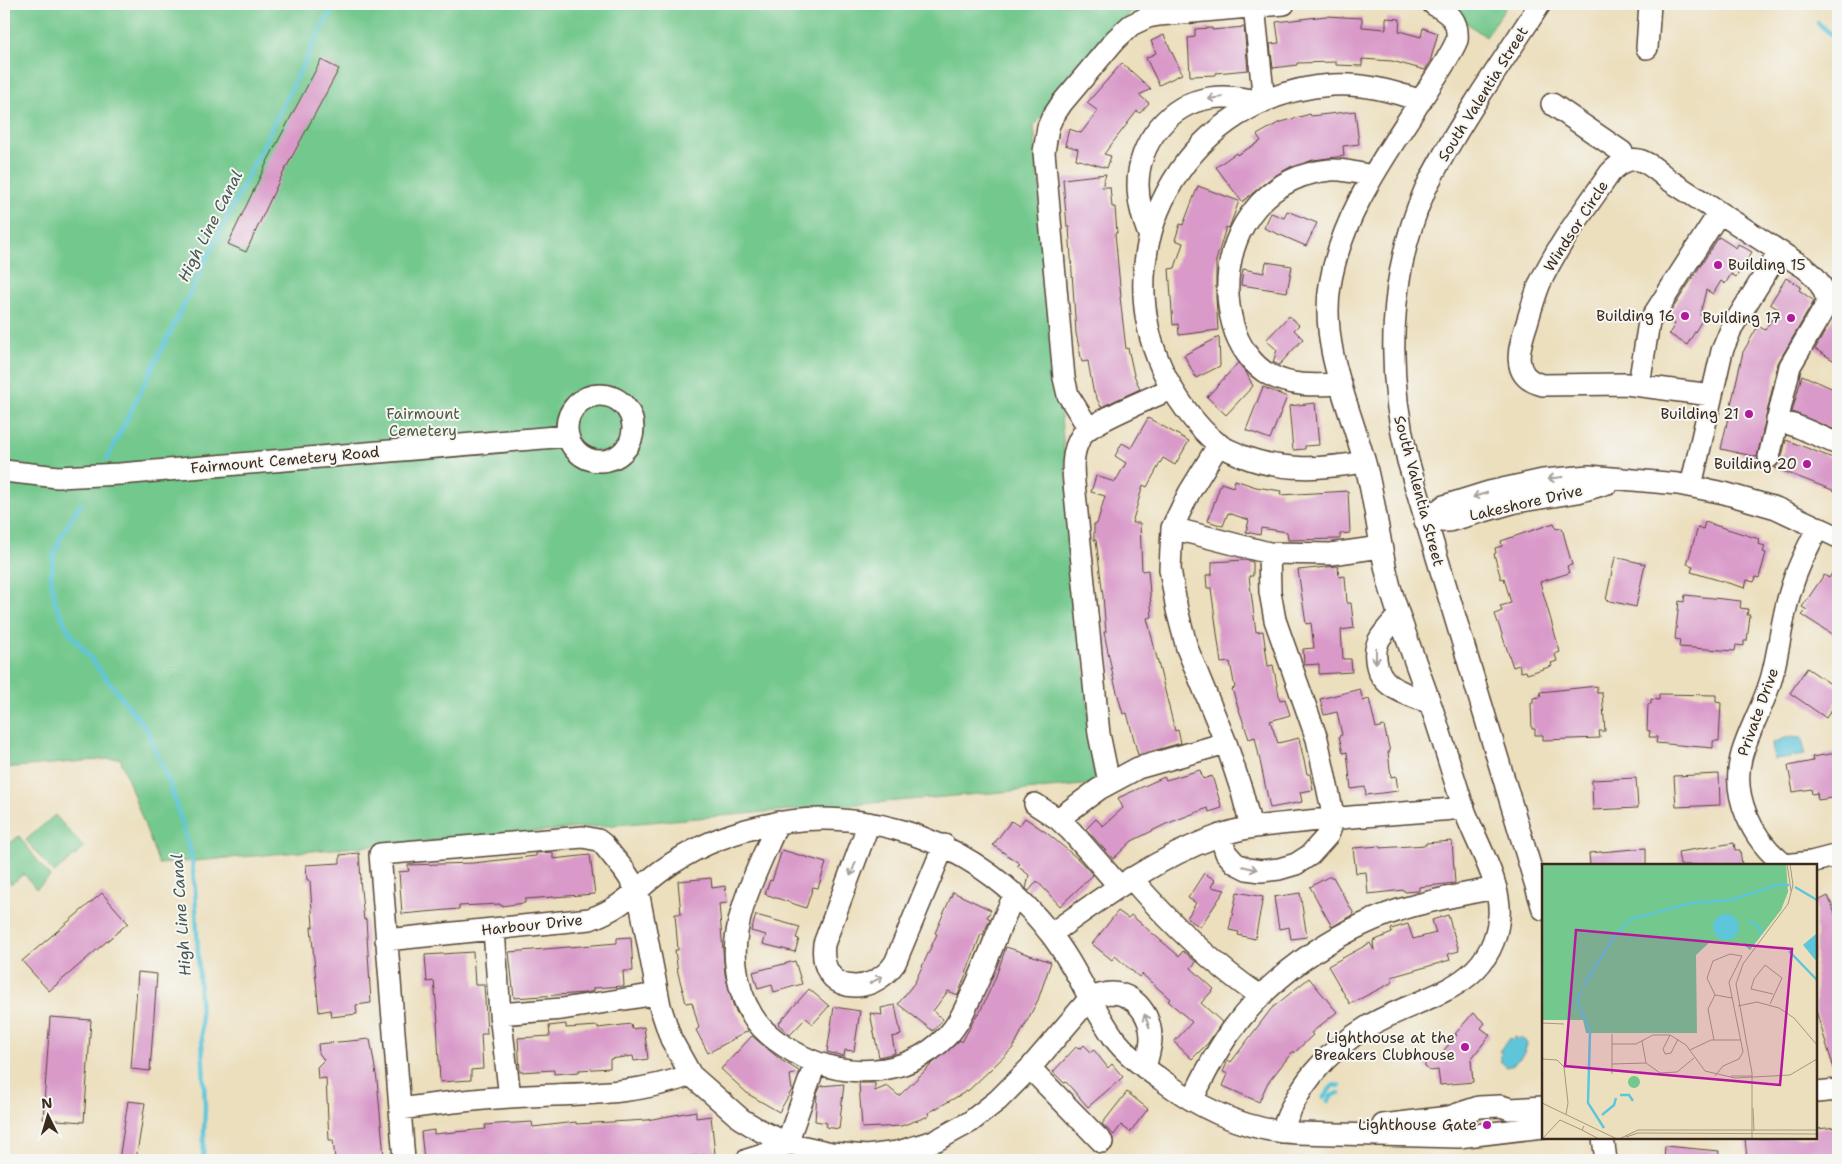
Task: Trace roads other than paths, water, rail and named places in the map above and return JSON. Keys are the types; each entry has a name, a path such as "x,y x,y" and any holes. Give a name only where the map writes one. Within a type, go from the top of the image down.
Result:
{"street":[{"path":"1088,428 1068,395 1064,378 1044,152 1048,127 1052,118 1062,103 1115,40 1131,25 1148,17 1159,15 1284,4"},
{"path":"1282,1132 1291,1106 1302,1088 1319,1067 1344,1043 1383,1018 1453,988 1475,971 1488,952 1497,927 1499,907 1496,888 1464,808 1399,615 1381,547 1364,462 1330,342 1328,319 1330,284 1350,220 1371,176 1421,101 1457,40 1457,29 1454,19 1447,12 1433,4"},
{"name":"South Valentia Street","path":"1540,4 1442,158 1419,206 1404,255 1394,331 1394,383 1404,445 1425,521 1542,906"},
{"path":"1647,48 1650,4"},
{"path":"1254,6 1264,102"},
{"path":"1364,462 1317,468 1279,466 1256,461 1219,444 1195,420 1172,389 1153,347 1146,314 1145,274 1150,237 1167,188 1194,151 1226,124 1264,102 1300,90 1348,85 1380,89 1421,101"},
{"path":"1150,237 1140,206 1138,177 1147,146 1160,126 1184,107 1200,100 1228,97 1264,102"},
{"path":"1552,104 1622,152 1627,160 1638,160 1650,165 1669,180 1779,252 1817,278 1824,289 1833,305 1790,366 1769,457"},
{"name":"Windsor Circle","path":"1627,160 1610,173 1552,260 1540,284 1524,331 1518,358 1520,369 1526,377 1535,383 1543,385 1639,385 1711,395"},
{"path":"1341,384 1306,384 1284,381 1270,375 1252,360 1238,339 1230,313 1227,286 1228,268 1231,253 1240,231 1254,211 1276,191 1299,178 1320,172 1345,171 1371,176"},
{"path":"1639,385 1649,322 1719,213"},
{"path":"1692,486 1722,351 1732,327 1779,252"},
{"path":"1109,782 1098,734 1073,471 1074,456 1079,440 1088,428 1172,389"},
{"path":"1777,420 1838,444"},
{"name":"Fairmount Cemetery Road","path":"4,471 58,478 567,436"},
{"path":"1219,444 1189,494 1172,528 1170,569 1180,623 1190,656 1226,744 1251,827"},
{"name":"Lakeshore Drive","path":"1425,521 1449,521 1493,508 1528,491 1578,492 1619,480 1692,486 1724,493 1767,505 1833,533"},
{"path":"1172,528 1269,553 1331,554 1381,547"},
{"name":"Private Drive","path":"1783,864 1761,842 1748,819 1742,801 1739,774 1743,749 1770,683 1778,654 1791,588 1800,564 1833,533"},
{"path":"1220,835 1226,853 1235,863 1247,869 1261,871 1279,870 1296,864 1316,850 1328,835 1334,818 1317,739 1275,620 1270,592 1269,553"},
{"path":"1399,615 1380,638 1376,647 1376,664 1379,673 1390,687 1430,703"},
{"path":"1058,819 1109,782 1138,768 1226,744"},
{"path":"1035,804 1058,819 1209,959 1231,977 1260,996"},
{"path":"1051,934 1125,882 1174,854 1220,835 1251,827 1334,818 1464,808"},
{"name":"Harbour Drive","path":"386,940 590,919 612,910 638,892 660,872 695,850 725,836 778,822 819,820 869,823 910,833 944,845 979,866 1015,894 1051,934 1116,1040 1145,1068 1192,1100 1230,1119 1282,1132 1428,1137 1482,1119 1542,1107"},
{"path":"778,822 745,902 739,922 736,938 736,965 746,1003 761,1028 785,1048 815,1064 849,1071 881,1069 911,1062 925,1055 938,1045 954,1028 969,1001 1015,894"},
{"path":"869,823 827,936 823,953 824,962 831,976 837,982 853,986 875,982 889,971 895,963 944,845"},
{"path":"404,1160 380,854 590,838 598,840 630,878 638,892 657,994 671,1039 691,1075 741,1119 762,1132 787,1143 814,1150 857,1156 883,1155 910,1150 937,1140 970,1122 998,1100 1030,1068 1090,998 1109,993 1120,994 1130,998 1141,1008 1150,1025 1151,1038 1145,1068"},
{"name":"Private Drive","path":"1794,864 1838,855"},
{"path":"1192,1100 1229,1033 1260,996 1307,957 1364,924 1417,905 1496,888"},
{"path":"494,930 500,1014 510,1097"},
{"path":"500,1014 562,1009 657,994"},
{"path":"747,1160 776,1151 787,1143 815,1064"},
{"path":"1030,1068 1102,1142"},
{"path":"400,1109 444,1102 620,1092 650,1087 691,1075"},
{"path":"1817,1092 1838,1090"},
{"name":"Harbour Drive","path":"1482,1119 1542,1127"},
{"path":"1603,1139 1606,1160"}],"water":[{"path":"1788,737 1802,738 1805,755 1774,759 1772,743"},
{"path":"1515,1037 1518,1040 1520,1037 1527,1043 1525,1051 1520,1058 1507,1067 1500,1061 1502,1058 1499,1056 1502,1053 1499,1051 1510,1038 1513,1040"}],"waterway":[{"name":"High Line Canal","path":"107,459 321,29 336,4"},
{"path":"1818,23 1838,40"},
{"name":"High Line Canal","path":"81,503 63,533 54,554 51,577 55,602 68,630 148,731 170,785 191,853 195,889 205,1106 203,1160"},
{"path":"1324,1097 1333,1085 1340,1086"},
{"path":"1328,1101 1331,1096 1339,1093"}],"place":[{"name":"Building 15","path":"1718,265"},
{"name":"Building 16","path":"1685,316"},
{"name":"Building 17","path":"1791,318"},
{"name":"Building 21","path":"1749,414"},
{"name":"Building 20","path":"1807,464"},
{"name":"Lighthouse at the Breakers Clubhouse","path":"1465,1047"},
{"name":"Lighthouse Gate","path":"1487,1125"}],"park label":[{"name":"Fairmount Cemetery","path":"423,422"}]}
